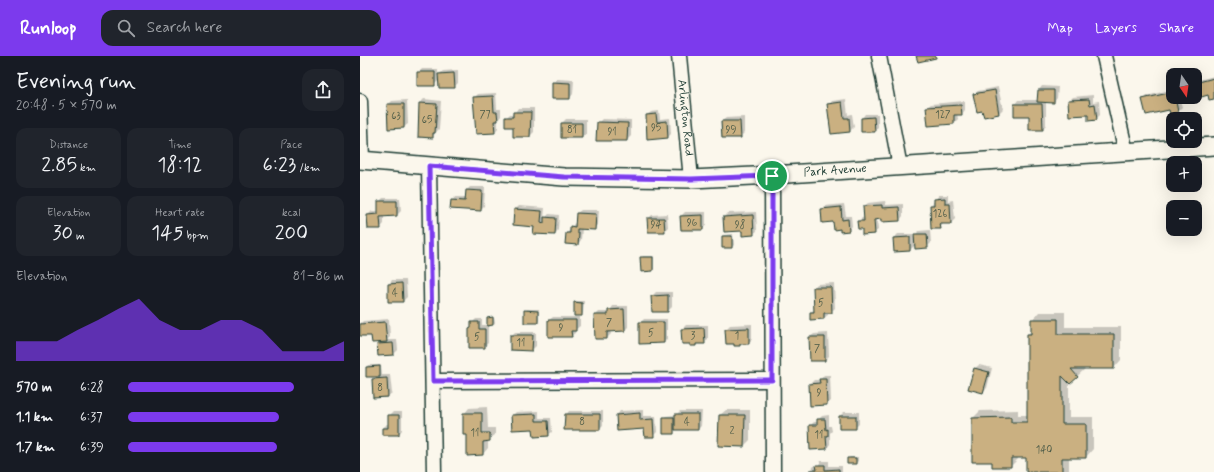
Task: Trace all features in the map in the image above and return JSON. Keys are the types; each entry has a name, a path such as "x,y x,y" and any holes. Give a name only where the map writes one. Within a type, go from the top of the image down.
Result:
{"street":[{"name":"Arlington Road","path":"679,56 691,179"},
{"path":"878,56 900,167"},
{"path":"1104,56 1126,152"},
{"path":"360,101 361,160"},
{"name":"Park Avenue","path":"361,160 564,177 691,179 772,176 1214,146"},
{"path":"429,166 434,472"},
{"path":"772,176 773,472"},
{"path":"433,381 772,380"}],"building":[{"path":"916,56 936,56 936,58 918,62"},
{"path":"417,72 435,72 435,86 417,86"},
{"path":"454,73 455,88 439,88 438,74"},
{"path":"1214,78 1214,99 1209,100 1208,95 1202,97 1202,81"},
{"path":"552,82 570,83 570,99 552,99"},
{"path":"995,90 999,114 984,117 982,111 977,112 973,94"},
{"path":"1038,90 1054,90 1054,103 1037,102"},
{"path":"1166,94 1166,104 1176,104 1178,112 1170,112 1169,110 1146,115 1142,99"},
{"path":"493,96 494,112 497,112 498,121 494,121 495,133 476,134 473,97"},
{"path":"1089,99 1090,105 1095,104 1097,120 1088,121 1088,115 1069,116 1068,100"},
{"path":"842,102 844,118 849,118 850,132 831,134 827,104"},
{"path":"419,103 437,104 435,133 433,133 433,138 418,137"},
{"path":"387,104 404,104 404,128 388,129"},
{"path":"1014,104 1042,104 1043,130 1029,130 1029,116 1014,116"},
{"path":"961,105 962,115 954,115 954,124 928,126 926,107"},
{"path":"513,112 531,112 530,137 513,137 513,127 505,127 505,117 513,117"},
{"path":"656,114 657,122 667,121 668,138 647,140 646,115"},
{"path":"874,117 875,132 861,132 861,118"},
{"path":"721,121 740,121 741,138 722,138"},
{"path":"597,122 628,123 627,141 596,141"},
{"path":"561,123 582,123 582,138 561,138"},
{"path":"466,190 482,191 481,211 450,209 451,200 465,201"},
{"path":"945,198 945,204 950,204 951,224 940,224 941,229 931,229 930,205 934,205 934,199"},
{"path":"378,201 397,201 397,216 380,217 381,229 368,229 367,215 378,214"},
{"path":"882,205 882,208 899,207 900,221 881,222 881,219 874,220 875,234 862,235 862,229 858,229 857,221 864,221 863,206"},
{"path":"841,207 842,220 848,219 849,231 840,232 840,229 834,230 833,222 822,223 821,209"},
{"path":"514,209 542,211 541,222 544,223 544,217 556,218 555,235 533,234 534,227 513,225"},
{"path":"576,213 596,214 595,230 577,229 577,233 579,233 578,245 565,244 566,233 570,233 570,226 575,227"},
{"path":"703,215 703,230 681,230 680,216"},
{"path":"753,215 754,235 742,236 742,231 724,232 723,217"},
{"path":"647,218 664,218 665,232 648,232"},
{"path":"914,234 927,234 928,248 915,249"},
{"path":"722,236 732,236 732,248 722,248"},
{"path":"910,237 910,251 894,252 893,238"},
{"path":"640,257 653,257 653,271 641,272"},
{"path":"402,283 403,302 388,302 388,284"},
{"path":"813,287 831,287 832,313 824,313 824,319 810,320 810,312 814,312"},
{"path":"668,295 668,312 652,312 651,296"},
{"path":"574,302 582,303 582,316 574,316"},
{"path":"624,309 625,331 607,332 607,339 595,339 594,315 608,315 608,310"},
{"path":"524,310 538,311 538,323 524,323"},
{"path":"493,317 493,325 487,326 487,318"},
{"path":"1031,319 1058,319 1058,334 1114,334 1114,369 1071,369 1078,377 1070,384 1062,376 1062,424 1086,424 1086,458 1062,458 1062,472 1026,472 1026,458 1011,458 1011,467 992,467 992,462 972,462 972,418 1011,417 1011,422 1027,422 1027,334 1031,334"},
{"path":"548,320 576,320 576,331 571,331 572,337 548,337"},
{"path":"385,322 387,342 372,343 371,336 360,336 360,324"},
{"path":"471,322 479,322 479,329 485,329 485,348 469,348 469,329 471,328"},
{"path":"639,322 664,322 664,343 639,344"},
{"path":"704,328 705,344 690,346 690,344 682,344 681,329"},
{"path":"749,328 749,344 734,346 734,344 726,344 725,329"},
{"path":"510,335 533,335 532,351 510,350"},
{"path":"809,337 825,337 825,361 810,361"},
{"path":"393,343 394,355 378,356 377,344"},
{"path":"380,366 380,377 366,377 366,367"},
{"path":"974,368 989,372 983,393 968,389"},
{"path":"387,378 388,397 373,398 372,379"},
{"path":"819,379 826,379 827,405 810,406 809,384 820,383"},
{"path":"463,413 482,413 482,433 490,433 490,441 483,442 483,455 467,456 467,435 463,435"},
{"path":"640,413 640,420 653,419 654,437 645,437 644,429 617,431 616,415"},
{"path":"536,414 536,421 548,421 549,436 534,437 533,429 512,430 511,415"},
{"path":"565,414 600,414 600,430 564,430"},
{"path":"675,414 698,414 698,430 675,430"},
{"path":"388,415 399,415 399,435 382,435 382,428 388,428"},
{"path":"719,415 745,415 744,447 718,446"},
{"path":"839,416 856,416 856,429 839,429"},
{"path":"663,417 674,417 674,434 663,434"},
{"path":"817,419 825,419 826,430 828,429 828,436 826,436 827,449 810,450 809,425 817,425"},
{"path":"847,458 856,458 856,464 847,464"},
{"path":"816,465 825,465 825,470 839,469 839,472 810,472 810,470 817,470"}],"route":[{"path":"429,166 564,177 691,179 772,176 772,380 433,381 429,166"}]}
